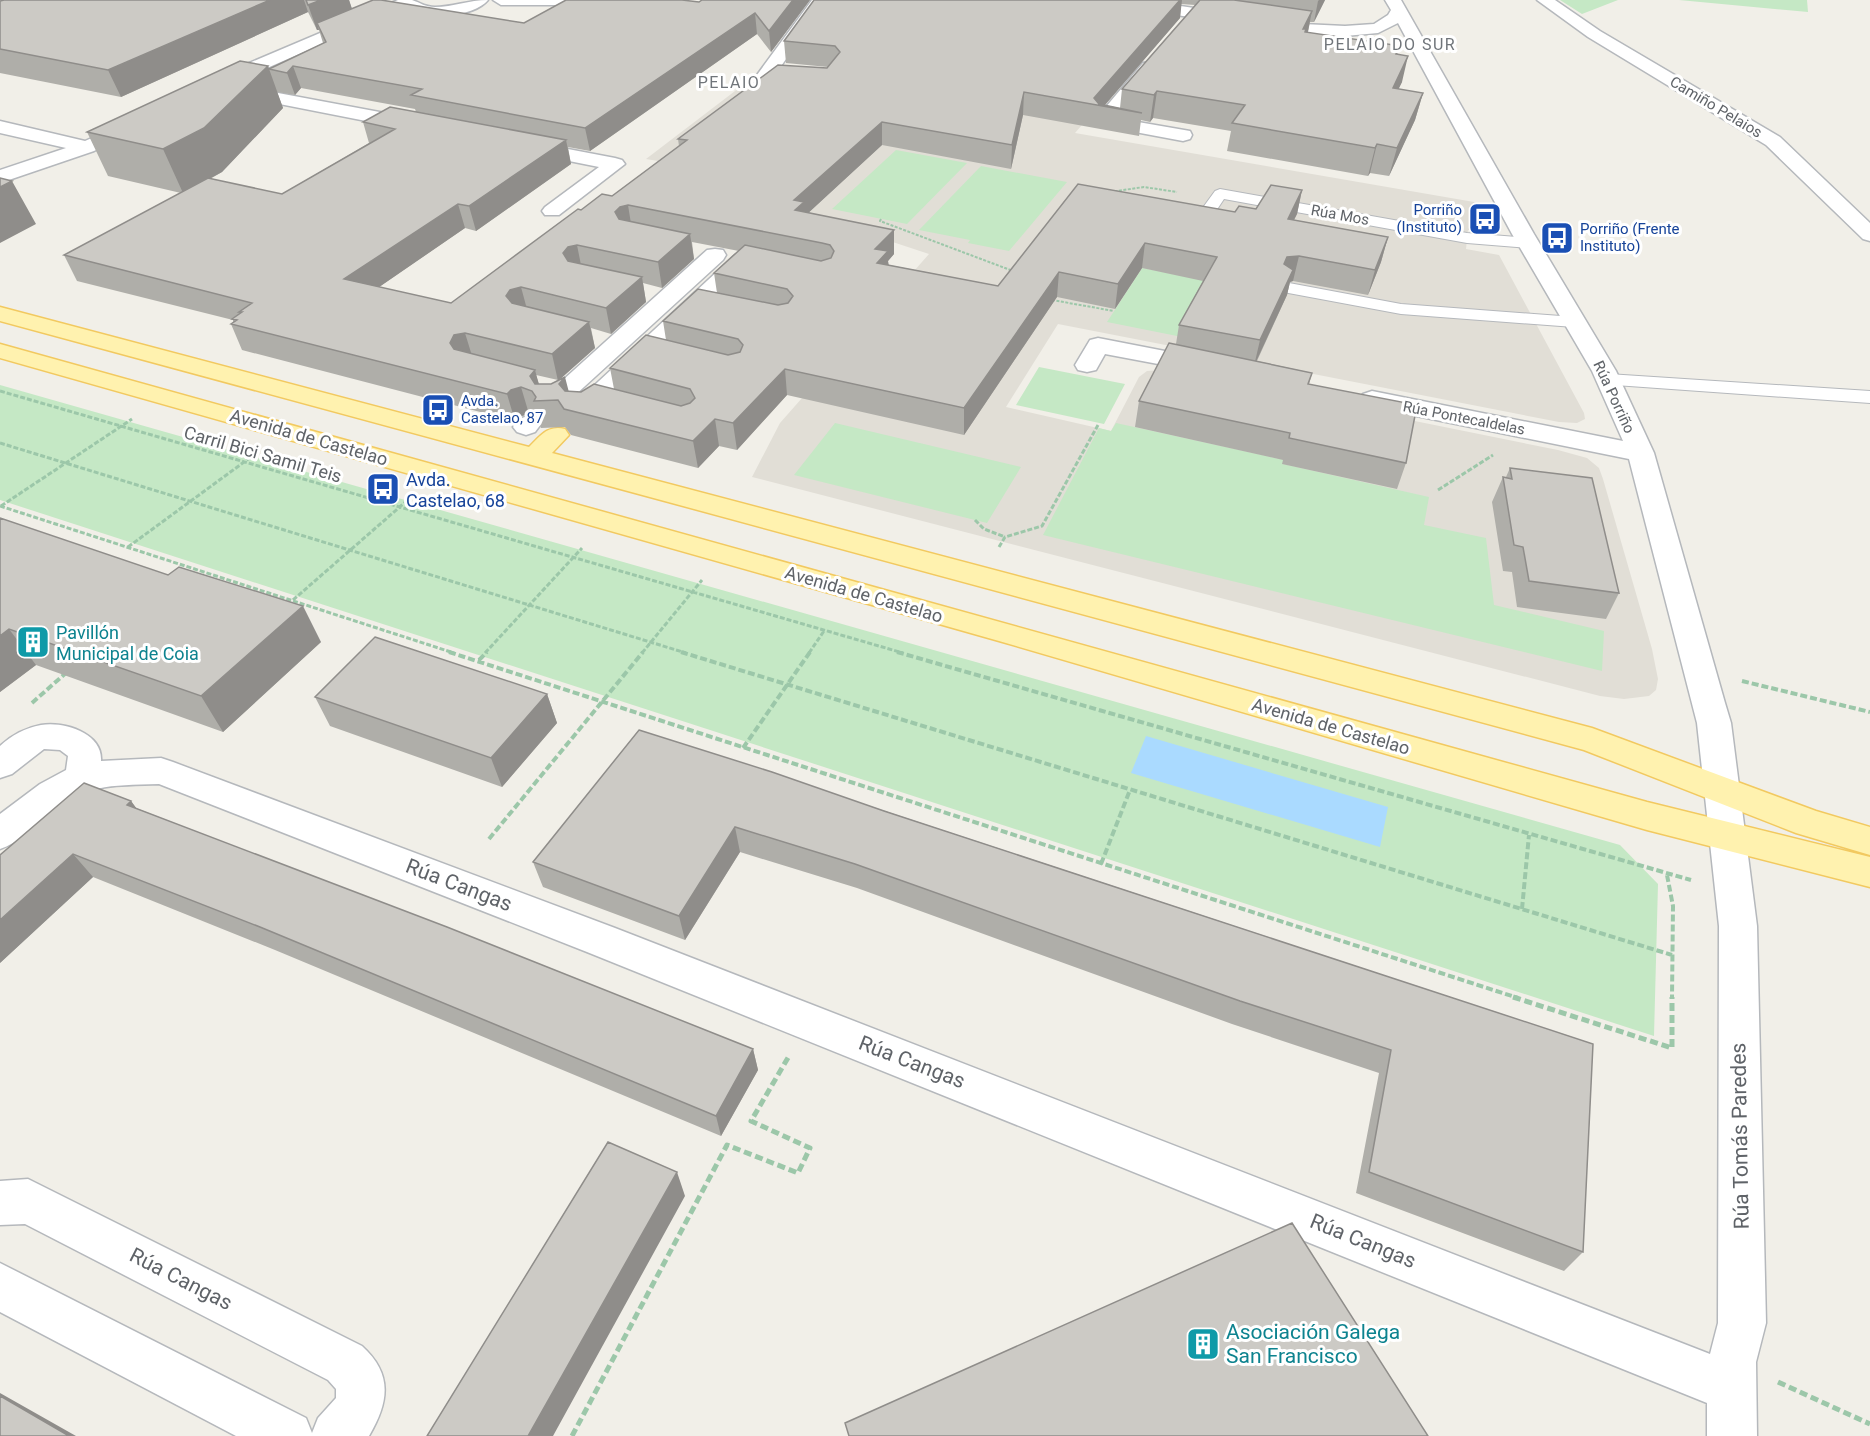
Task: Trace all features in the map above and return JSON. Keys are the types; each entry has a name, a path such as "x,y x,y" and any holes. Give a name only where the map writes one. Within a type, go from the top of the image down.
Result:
{"main road":[{"name":"Avenida de Castelao","path":"0,314 1592,740 1809,823 1870,841"},
{"name":"Avenida de Castelao","path":"2,353 540,501 1621,809 1812,855 1870,872"},
{"path":"500,447 527,425"},
{"path":"534,456 557,433"}],"street":[{"path":"429,128 206,88 406,1 415,9 447,11 471,5 480,0"},
{"path":"501,0 560,0"},
{"path":"790,76 770,69 820,0"},
{"path":"1109,0 1303,29 1344,31 1378,28 1395,18 1396,5"},
{"name":"Camiño Pelaios","path":"1545,0 1594,33 1773,141 1870,235"},
{"name":"Rúa Porriño","path":"1396,5 1434,78 1608,380 1641,453 1714,723 1728,836"},
{"path":"1180,31 1195,13"},
{"path":"1303,29 1368,46"},
{"path":"1157,58 1103,121 1183,135"},
{"path":"1408,63 1434,78"},
{"path":"0,177 87,147 150,116"},
{"path":"0,126 87,147"},
{"path":"510,143 615,164 552,211"},
{"path":"743,260 707,306 597,405 553,394 605,342 705,253 743,260 766,265"},
{"path":"658,295 707,306"},
{"path":"605,342 655,354"},
{"path":"1087,365 1098,345 1226,370"},
{"name":"Rúa Pontecaldelas","path":"1355,396 1641,453"},
{"path":"0,765 30,740 45,734 66,739 79,746 85,753 83,778"},
{"name":"Rúa Cangas","path":"0,835 22,816 83,778 102,774 161,771 1732,1375"},
{"name":"Rúa Tomás Paredes","path":"1728,836 1738,927 1742,1312 1732,1375 1732,1436"},
{"name":"Rúa Cangas","path":"0,1203 28,1201 345,1363 358,1376 362,1388 358,1407 349,1424 336,1436"},
{"path":"0,1287 288,1436"}],"lane":[{"name":"Rúa Mos","path":"1202,219 1220,194 1467,238 1528,243"},
{"path":"1289,288 1401,309 1574,322"},
{"path":"1608,380 1870,397"}],"path":[{"path":"1106,192 1144,187 1177,192"},
{"path":"881,219 880,221 1014,271 1011,278"},
{"path":"1052,300 1114,311"},
{"name":"Carril Bici Samil Teis","path":"0,391 1668,875 1673,906 1672,955"},
{"path":"0,443 65,463 192,501 529,604 786,685 1672,955 1672,1048 0,506 65,463 121,426 135,417"},
{"path":"975,520 984,529 1005,537 1042,526 1098,425"},
{"path":"1438,490 1498,452"},
{"path":"127,547 257,453"},
{"path":"293,600 411,497"},
{"path":"997,550 1005,537"},
{"path":"479,660 583,547"},
{"path":"188,577 196,570"},
{"path":"489,839 702,579"},
{"path":"743,748 824,631"},
{"path":"26,711 36,697 71,669"},
{"path":"1700,671 1870,712"},
{"path":"1101,864 1130,790"},
{"path":"1522,909 1529,835"},
{"path":"572,1436 727,1145 798,1173 810,1148 752,1120 789,1055"},
{"path":"1732,1375 1834,1406 1870,1424"}],"shaded area":[{"path":"1170,23 1075,133 1474,202 1486,225 1477,231 1468,230 1466,249 1499,255 1584,413 1585,419 1577,423 1559,422 1058,324 1006,407 1111,431 1139,377 1147,371 1162,370 1558,450 1587,458 1599,468 1603,479 1652,649 1658,679 1656,690 1649,696 1624,699 1600,696 752,477 780,423 929,254 814,216 664,162 646,159 739,88 786,92"}],"green space":[{"path":"1560,0 1618,0 1582,14"},
{"path":"1679,0 1807,0 1808,12"},
{"path":"896,150 967,163 907,224 832,209"},
{"path":"981,166 1067,182 1009,251 968,243 970,240 919,230"},
{"path":"1142,268 1212,282 1182,337 1107,322"},
{"path":"1039,367 1125,384 1104,424 1016,405"},
{"path":"0,385 1620,845 1658,884 1654,1036 0,500"},
{"path":"835,423 1021,467 987,523 794,475"},
{"path":"1116,423 1284,460 1283,464 1429,497 1424,525 1486,538 1494,605 1604,631 1602,671 1043,535 1099,428 1111,431"}],"water":[{"path":"1146,736 1388,807 1380,847 1131,773"}],"building":[{"path":"270,0 108,70 0,49 0,1"},
{"path":"306,0 321,0 308,5"},
{"path":"373,0 524,23 566,0 699,2 702,0 793,0 769,31 755,13 585,128 411,95 422,89 293,66 287,73 269,69 326,42 317,23"},
{"path":"814,0 1180,0 1094,98 1099,104 1142,113 1024,92 1012,145 882,122 794,200 804,202 795,210 894,230 875,249 888,251 877,263 998,286 1078,184 1235,212 1239,206 1256,209 1271,185 1302,190 1288,219 1388,237 1375,270 1299,256 1287,257 1284,264 1293,270 1260,340 1179,325 1217,257 1145,243 1118,284 1059,272 964,408 785,369 733,423 715,419 693,441 564,409 558,400 534,401 536,397 532,391 521,387 507,394 231,324 237,320 232,319 242,312 239,312 252,303 64,255 208,178 282,194 395,129 363,122 390,107 566,140 469,206 458,204 344,279 451,303 578,209 581,210 602,194 612,196 687,140 678,139 778,65 827,68 840,52 835,46 784,41","holes":["628,205 830,245 834,251 831,258 821,261 745,245 714,273 787,289 793,296 788,303 778,305 698,289 663,321 738,339 743,345 740,352 728,355 646,335 610,368 690,389 695,398 690,403 681,406 594,384 581,392 565,391 559,384 565,377 551,384 535,384 530,376 535,370 454,349 450,343 454,335 465,333 552,354 589,322 512,303 506,296 510,290 521,287 606,308 642,277 568,261 563,253 568,247 577,245 658,262 690,234 619,219 615,212 620,207"]},
{"path":"1200,0 1234,0 1312,11 1303,29 1306,29 1305,32 1401,46 1396,54 1408,56 1393,88 1423,93 1397,148 1377,144 1375,148 1232,123 1245,105 1157,91 1154,95 1122,89"},
{"path":"240,61 268,66 204,128 163,149 87,132"},
{"path":"0,178 12,181 0,187"},
{"path":"1169,343 1312,373 1308,384 1417,405 1406,463 1289,438 1290,433 1139,401"},
{"path":"1510,468 1592,478 1619,593 1529,581 1523,547 1514,545 1503,477 1512,479"},
{"path":"0,518 168,575 179,567 303,606 201,696 9,629 0,636"},
{"path":"375,637 547,694 491,758 315,697"},
{"path":"639,730 1593,1044 1583,1252 1369,1172 1391,1050 1240,1001 855,864 735,827 679,916 533,862"},
{"path":"84,783 131,801 127,805 447,927 753,1049 716,1116 260,927 73,854 0,920 0,855"},
{"path":"608,1142 677,1172 528,1436 427,1436"},
{"name":"Asociación Galega San Francisco","path":"1292,1223 1428,1436 849,1436 845,1423"},
{"path":"0,1396 69,1436 0,1436"}],"place":[{"name":"Porriño (Instituto)","path":"1485,219"},
{"name":"Porriño (Frente Instituto)","path":"1557,238"},
{"name":"Avda. Castelao, 87","path":"438,410"},
{"name":"Avda. Castelao, 68","path":"383,489"},
{"name":"Pavillón Municipal de Coia","path":"33,642"},
{"name":"Asociación Galega San Francisco","path":"1203,1344"}],"district":[{"name":"PELAIO DO SUR","path":"1390,44"},
{"name":"PELAIO","path":"729,82"}]}
